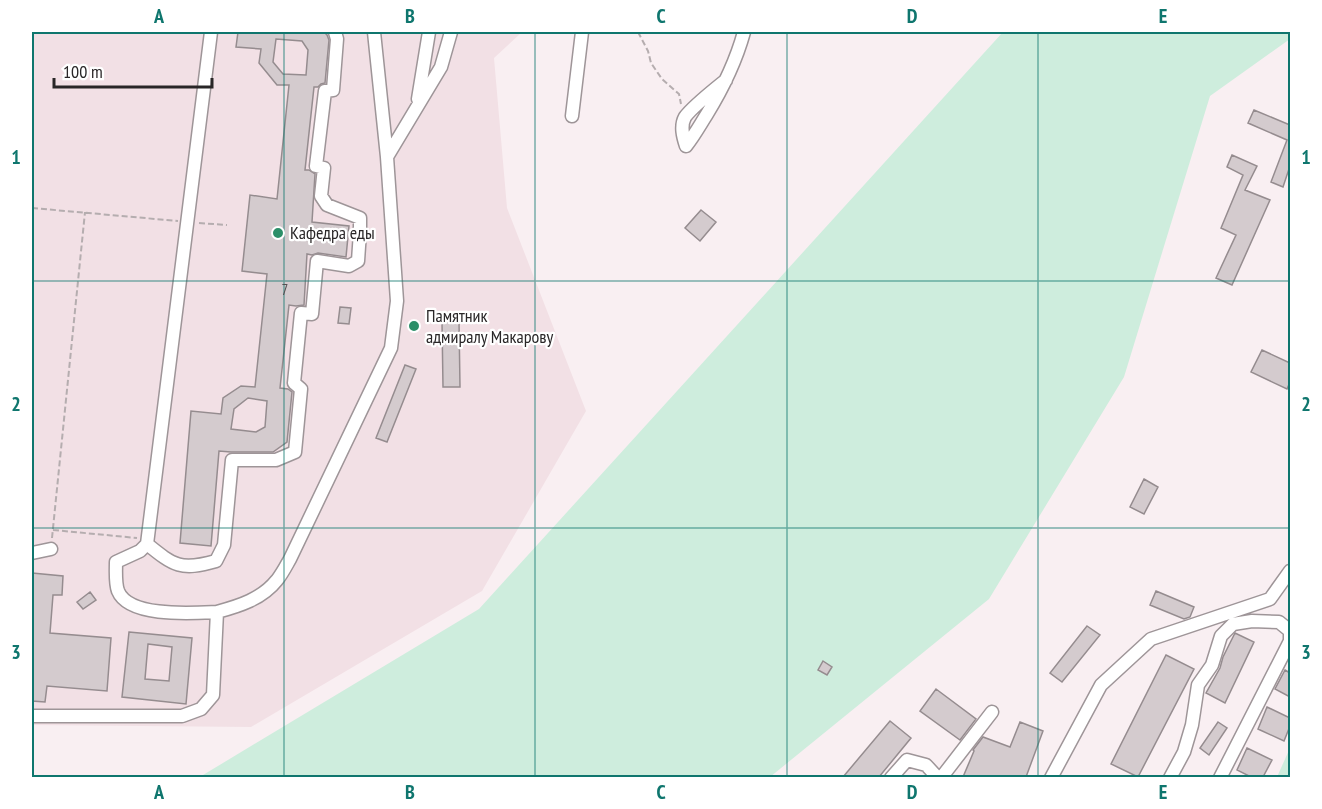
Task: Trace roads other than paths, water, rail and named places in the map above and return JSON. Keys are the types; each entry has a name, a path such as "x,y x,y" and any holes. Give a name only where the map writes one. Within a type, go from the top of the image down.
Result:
{"street":[{"path":"211,32 147,541 140,551 116,562 117,589 123,598 135,606 161,612 217,612 254,599 276,582 290,559 391,348 397,301 387,157 374,32"},
{"path":"147,541 166,559 181,567 199,566 216,561 224,544 232,460 276,460 295,452 301,389 294,383 301,313 312,314 317,261 349,266 358,261 360,218 327,205 321,196 324,168 316,166 325,91 333,90 337,39 335,32"},
{"path":"417,106 429,32"},
{"path":"387,157 441,67 451,32"},
{"path":"572,116 582,32"},
{"path":"726,80 684,118 682,134 686,146 721,91 726,80 739,50 744,32"},
{"path":"32,552 51,549"},
{"path":"1051,777 1101,685 1151,639 1269,599 1290,571"},
{"path":"32,716 182,716 201,709 213,695 217,612"},
{"path":"1170,777 1184,752 1192,725 1198,685 1212,664 1221,636 1233,624 1252,621 1279,622 1290,631 1290,642 1220,777"},
{"path":"891,777 907,760 926,765 940,777 992,712"}],"place":[{"name":"Кафедра еды","path":"278,233"},
{"name":"Памятник адмиралу Макарову","path":"414,326"}]}
